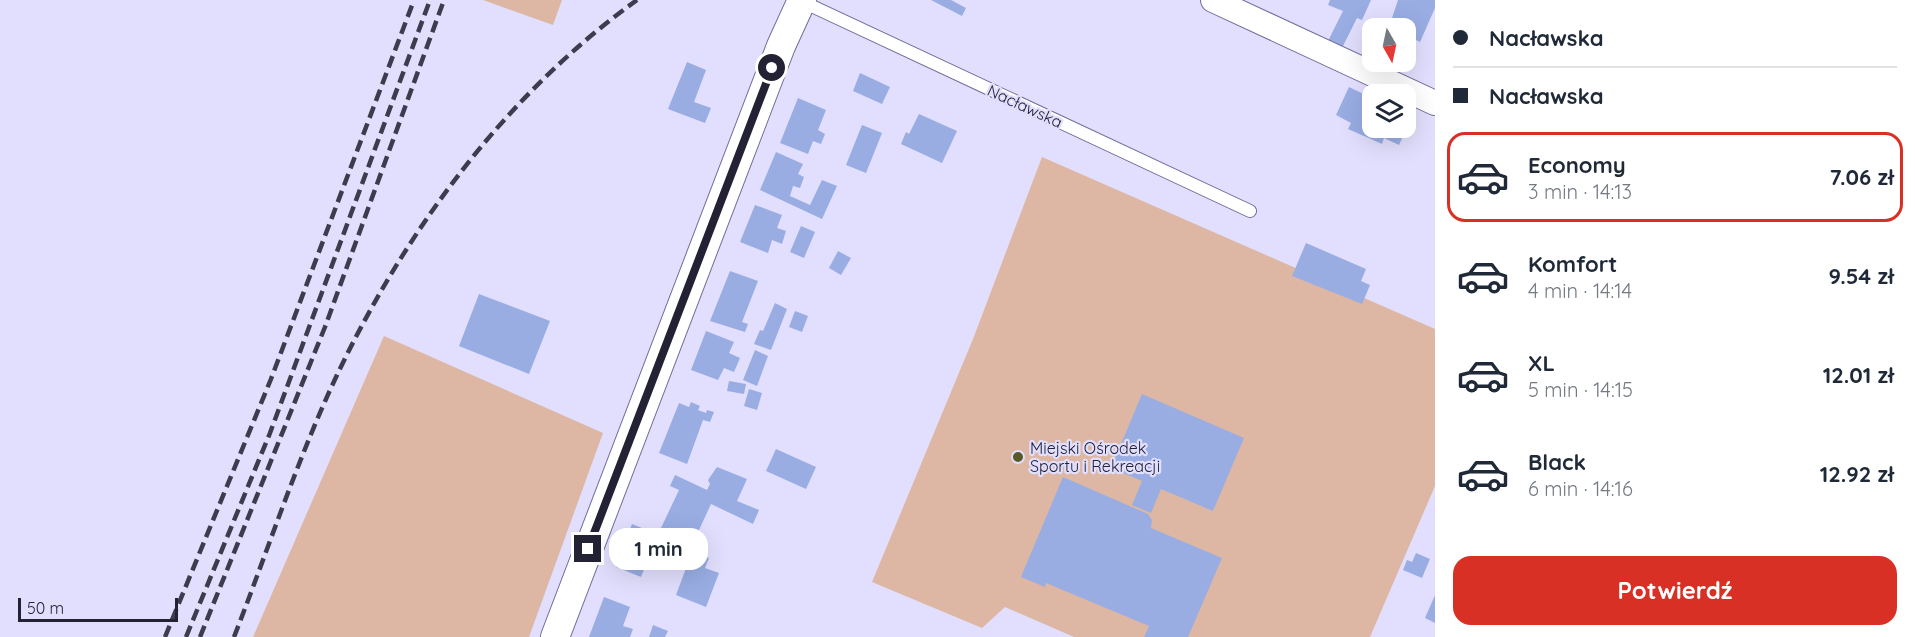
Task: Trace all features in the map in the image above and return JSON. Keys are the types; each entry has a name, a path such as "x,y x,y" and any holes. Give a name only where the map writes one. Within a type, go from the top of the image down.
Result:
{"street":[{"path":"1213,0 1435,103"},
{"name":"Nacławska","path":"555,637 781,46 801,1"}],"lane":[{"name":"Nacławska","path":"801,1 1250,211"}],"shaded area":[{"path":"483,0 562,0 553,25"},
{"path":"1042,157 1435,329 1435,486 1370,637 1074,637 1005,607 982,628 872,582 973,339"},
{"path":"384,336 603,433 529,637 253,637"}],"building":[{"path":"931,0 951,0 966,8 962,16"},
{"path":"1330,0 1371,0 1362,20 1357,18 1342,48 1328,41 1343,11 1328,5"},
{"path":"1398,0 1435,0 1435,8 1420,42 1416,40 1416,18 1392,18"},
{"path":"687,62 706,70 694,102 711,108 705,123 668,109"},
{"path":"860,73 890,87 882,104 853,91"},
{"path":"1349,87 1362,93 1362,135 1348,129 1351,123 1336,115"},
{"path":"798,98 826,110 818,130 825,134 821,144 813,141 808,154 780,143"},
{"path":"919,114 957,131 942,163 901,144 906,132 909,134"},
{"path":"862,125 882,133 866,173 846,165"},
{"path":"1368,138 1384,138 1382,144"},
{"path":"1384,138 1402,138 1399,145"},
{"path":"776,152 803,164 798,174 804,177 800,188 793,186 790,196 810,205 822,180 837,186 822,219 760,190"},
{"path":"755,205 782,215 777,228 786,231 782,244 772,240 768,253 740,242"},
{"path":"801,226 815,232 804,258 790,252"},
{"path":"1306,243 1366,269 1361,281 1370,285 1362,304 1292,276"},
{"path":"838,251 851,258 841,275 829,268"},
{"path":"730,271 758,281 742,322 748,324 745,332 710,321"},
{"path":"479,294 550,321 529,374 459,346"},
{"path":"775,303 787,309 771,350 754,344 760,330 763,331"},
{"path":"795,311 808,316 802,332 789,327"},
{"path":"706,331 734,342 729,353 740,358 734,372 724,368 718,380 691,370"},
{"path":"755,350 768,356 757,386 743,380"},
{"path":"729,381 746,384 744,394 727,391"},
{"path":"749,389 762,393 757,410 744,406"},
{"path":"1142,394 1244,438 1213,511 1161,489 1151,513 1132,505 1142,481 1111,468"},
{"path":"691,402 700,406 698,410 706,413 707,410 714,412 710,422 703,420 687,464 659,453 679,403 689,407"},
{"path":"776,449 816,467 806,489 766,471"},
{"path":"717,467 747,479 737,501 759,510 753,524 711,504 693,543 661,528 679,490 670,486 675,475 707,490 710,484 708,480"},
{"path":"1063,477 1148,514 1152,520 1151,528 1222,558 1188,637 1144,637 1149,626 1046,583 1045,587 1021,577"},
{"path":"632,524 667,538 658,562 649,558 641,577 616,567"},
{"path":"692,552 709,558 705,568 719,573 706,607 676,595"},
{"path":"1416,553 1430,559 1422,578 1403,570 1407,560 1412,562"},
{"path":"1435,595 1435,623 1425,618"},
{"path":"604,597 630,607 623,626 633,629 630,637 589,637"},
{"path":"653,625 668,631 665,637 649,637"}],"railway":[{"path":"165,637 271,379 414,0"},
{"path":"186,637 270,433 430,0"},
{"path":"200,637 325,327 444,0"},
{"path":"234,637 322,407 364,321 394,269 427,218 502,122 544,78 589,37 637,0"}],"place":[{"name":"Miejski Ośrodek Sportu i Rekreacji","path":"1018,457"}],"route":[{"path":"588,549 772,68"}]}
